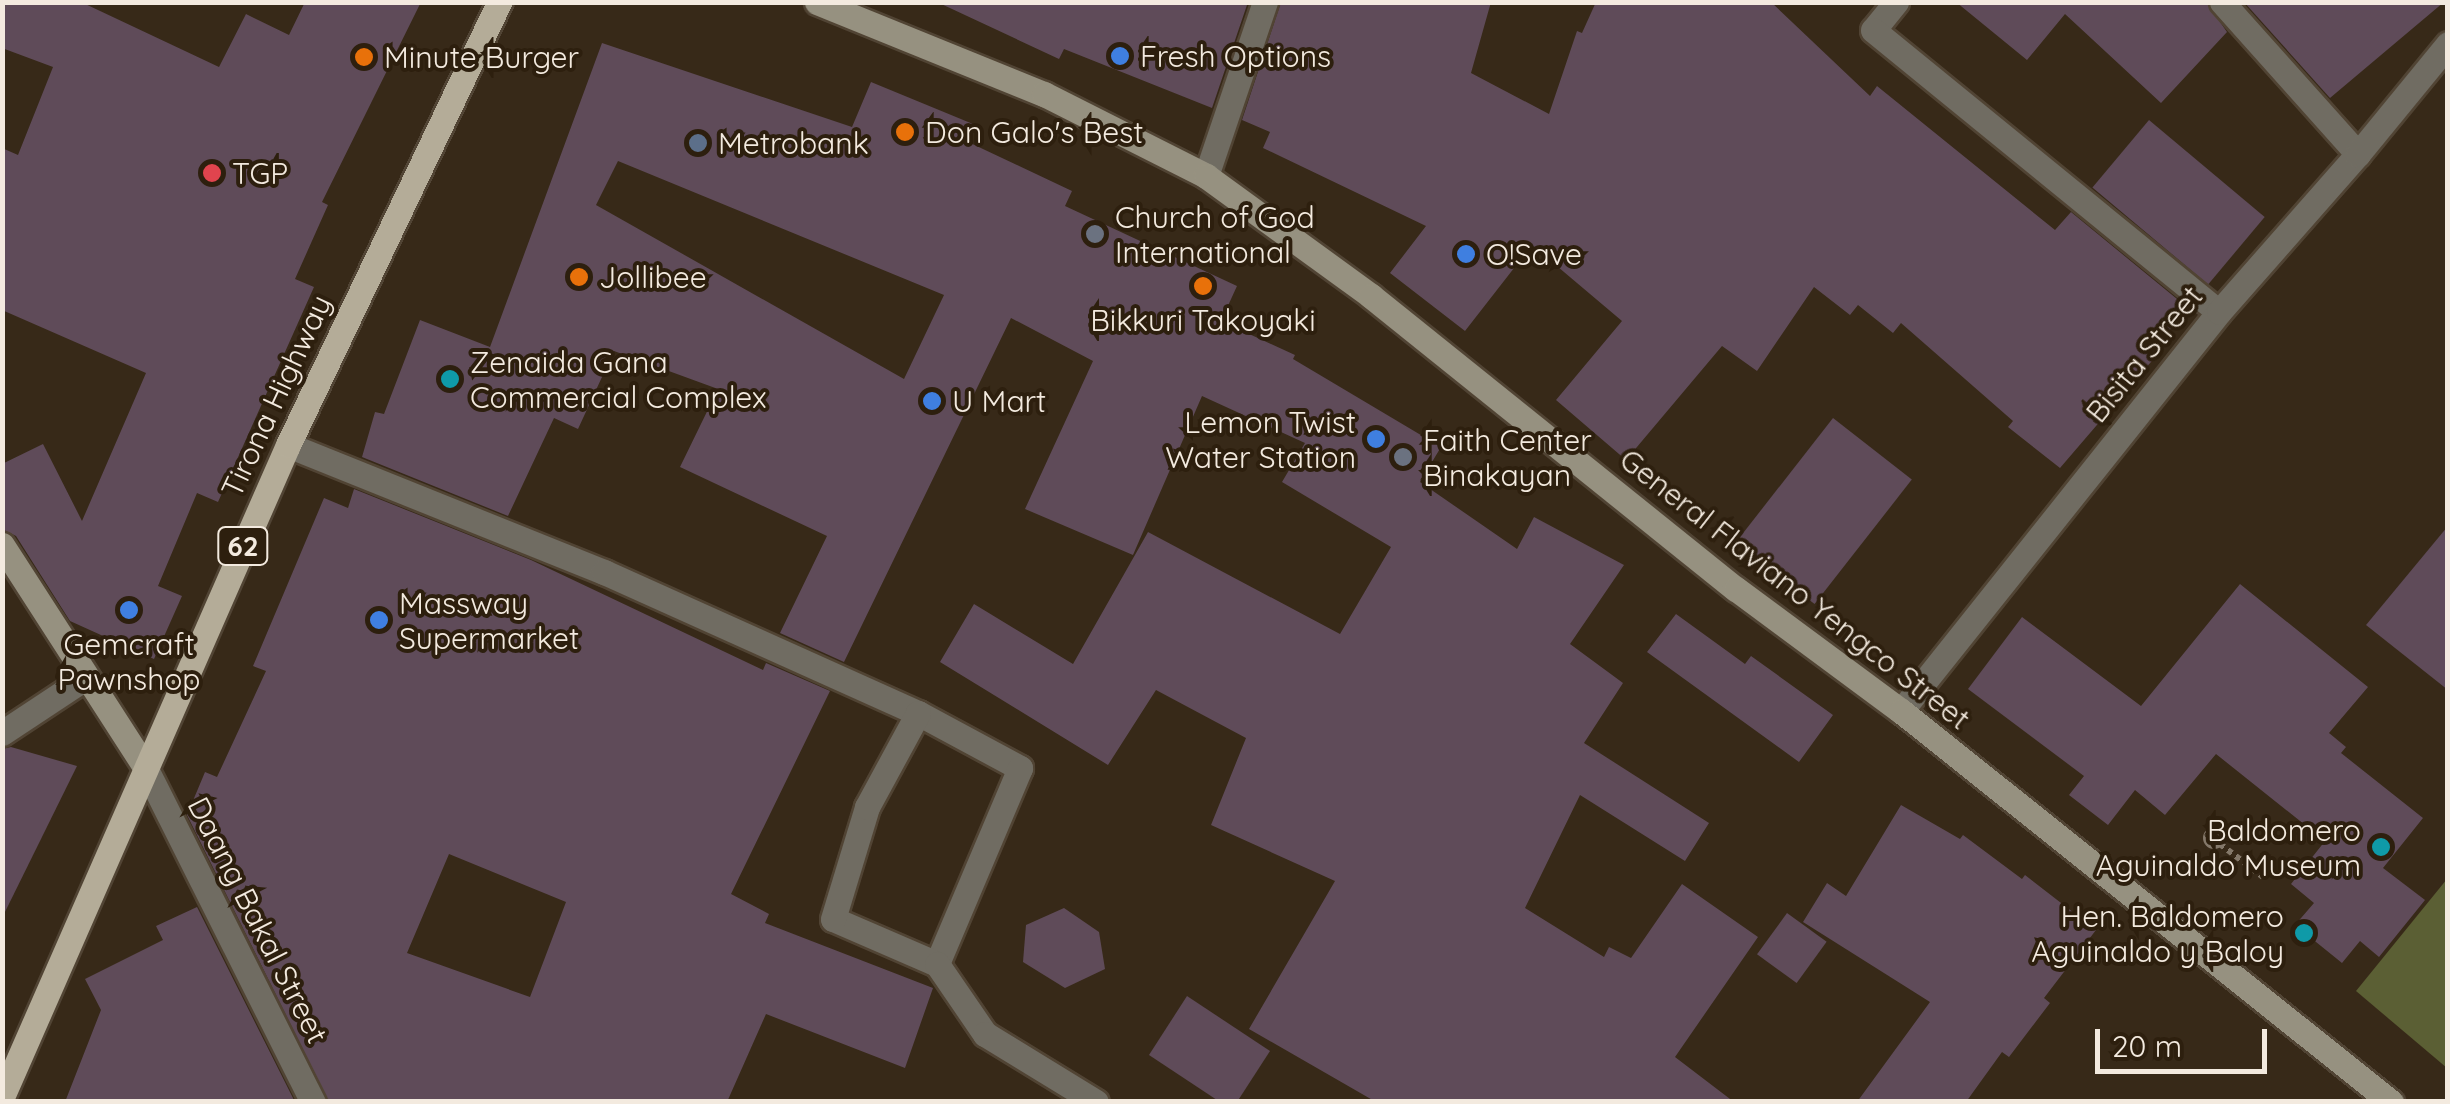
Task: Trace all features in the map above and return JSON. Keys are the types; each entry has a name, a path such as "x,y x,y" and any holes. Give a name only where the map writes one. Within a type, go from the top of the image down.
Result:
{"main road":[{"name":"Tirona Highway","path":"2,1097 288,445 498,2"},
{"name":"General Flaviano Yengco Street","path":"817,2 1044,94 1206,176 1371,296 1736,589 1901,711 2392,1102"},
{"path":"2,545 145,768"}],"street":[{"path":"1206,176 1265,2"},
{"path":"1896,2 1873,30 2219,312"},
{"path":"2222,2 2358,154"},
{"name":"Bisita Street","path":"1901,711 2219,312 2358,154 2448,44"},
{"path":"288,445 604,572 918,713 1020,768 937,964"},
{"path":"2,733 85,678"},
{"path":"918,713 867,807 833,919 937,964 985,1034 1096,1102"},
{"name":"Daang Bakal Street","path":"145,768 313,1102"}],"path":[{"path":"2220,844 2263,877"}],"green space":[{"path":"2447,879 2447,1068 2356,991"}],"building":[{"path":"2,2 81,2 219,67 246,14 289,35 305,2 421,2 322,202 328,205 295,279 314,287 218,502 197,493 158,586 182,596 154,659 70,621 16,536 2,529 2,464 43,444 82,521 146,373 2,310 2,148 18,155 53,67 2,48"},
{"path":"937,2 1248,2 1212,108 1064,49 1059,59"},
{"path":"1281,2 1491,2 1471,73 1549,114 1577,31 1582,33 1596,2 1771,2 1870,96 1877,86 2055,230 2071,212 2188,308 2164,337 2169,341 2060,468 2008,427 2013,421 1901,323 1893,333 1858,305 1850,315 1814,287 1757,371 1722,346 1626,460 1556,400 1622,321 1532,245 1465,331 1390,273 1426,226 1263,148 1270,132 1242,120"},
{"path":"1956,2 2206,2 2227,32 2161,103 2065,14 2027,60"},
{"path":"2244,2 2444,2 2330,98"},
{"path":"602,43 852,127 871,82 973,124 966,141 1072,191 1065,206 1237,286 1221,321 1295,355 1293,359 1441,447 1420,482 1517,549 1534,517 1624,565 1570,644 1623,683 1584,743 1709,823 1685,861 1580,795 1525,908 1604,957 1609,947 1631,958 1682,884 1758,937 1675,1057 1734,1102 1376,1102 1249,1029 1335,881 1211,825 1246,738 1156,690 1108,765 940,662 974,604 1073,664 1148,532 1340,634 1391,547 1282,482 1305,443 1202,396 1133,555 1025,509 1093,361 1011,318 844,662 780,633 827,536 680,467 718,389 614,351 578,429 554,418 508,516 362,457 375,412 384,414 420,320 490,347","holes":["618,161 944,295 904,379 596,205"]},
{"path":"2149,120 2265,217 2208,284 2092,187"},
{"path":"1833,418 1912,480 1815,604 1736,543"},
{"path":"354,489 531,560 763,670 766,663 830,691 731,894 769,914 765,923 933,988 905,1068 766,1014 727,1102 329,1102 187,815 205,772 217,777 266,671 253,666 324,498 348,508","holes":["449,854 566,902 530,997 407,953"]},
{"path":"2448,526 2448,690 2366,625"},
{"path":"2240,584 2368,687 2329,733 2346,747 2341,753 2423,818 2383,868 2425,900 2379,957 2360,941 2342,963 2295,925 2314,903 2291,884 2325,841 2216,754 2165,815 2135,790 2108,825 2069,795 2084,776 1968,689 2022,617 2141,706"},
{"path":"1676,614 1745,664 1751,656 1833,715 1799,762 1647,652"},
{"path":"11,747 77,766 2,918 2,749"},
{"path":"1901,805 1960,839 1963,835 2022,879 2025,875 2096,930 2044,998 2050,1003 2009,1057 2002,1052 1966,1102 1857,1102 1930,1002 1803,922 1827,883 1846,896"},
{"path":"197,907 295,1102 65,1102 101,1010 85,979 163,940 156,926"},
{"path":"1064,908 1099,932 1105,969 1065,988 1023,962 1026,925"},
{"path":"1787,913 1827,942 1797,983 1757,954"},
{"path":"1187,996 1270,1051 1237,1102 1220,1102 1149,1055"}],"place":[{"name":"Fresh Options","path":"1120,56"},
{"name":"Minute Burger","path":"364,57"},
{"name":"Don Galo's Best","path":"905,132"},
{"name":"Metrobank","path":"698,143"},
{"name":"TGP","path":"212,173"},
{"name":"Church of God International","path":"1095,234"},
{"name":"O!Save","path":"1466,254"},
{"name":"Jollibee","path":"579,277"},
{"name":"Bikkuri Takoyaki","path":"1203,286"},
{"name":"Zenaida Gana Commercial Complex","path":"450,379"},
{"name":"U Mart","path":"932,401"},
{"name":"Lemon Twist Water Station","path":"1376,439"},
{"name":"Faith Center Binakayan","path":"1403,457"},
{"name":"Gemcraft Pawnshop","path":"129,610"},
{"name":"Massway Supermarket","path":"379,620"},
{"name":"Baldomero Aguinaldo Museum","path":"2381,847"},
{"name":"Hen. Baldomero Aguinaldo y Baloy","path":"2304,933"}]}
